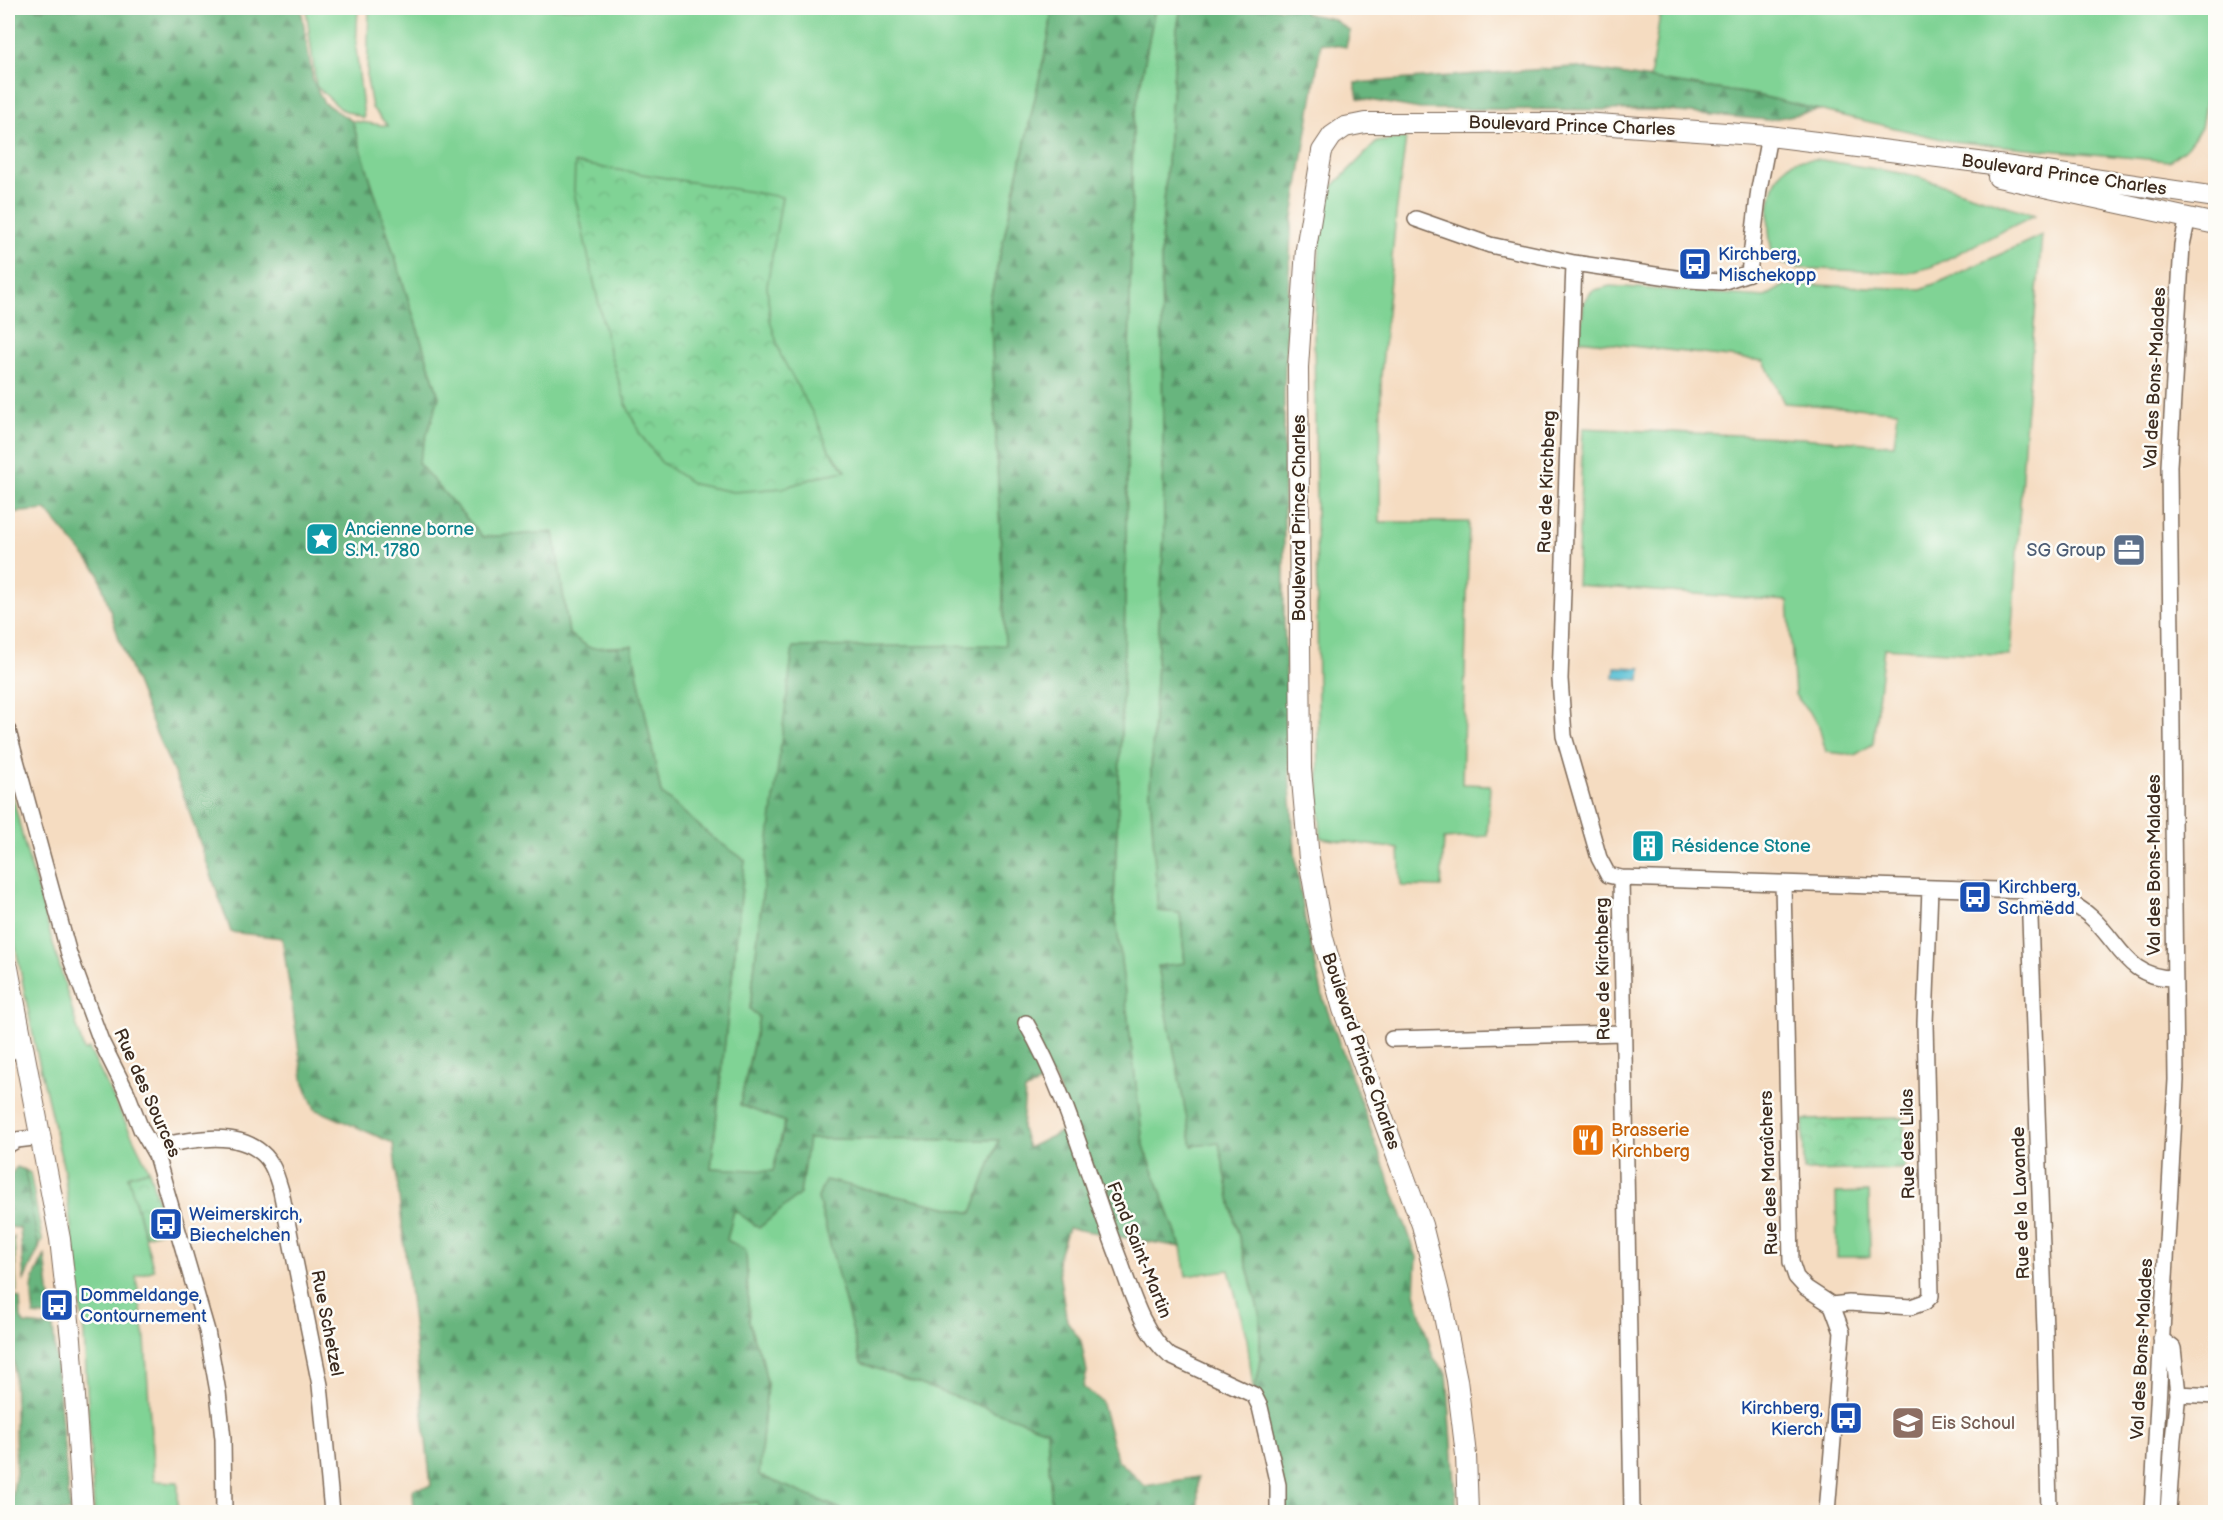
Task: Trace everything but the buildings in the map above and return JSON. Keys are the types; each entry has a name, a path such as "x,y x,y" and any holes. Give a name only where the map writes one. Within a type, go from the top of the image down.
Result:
{"main road":[{"name":"Boulevard Prince Charles","path":"1468,1512 1466,1455 1457,1380 1433,1268 1422,1225 1343,1009 1323,938 1310,859 1301,769 1298,367 1306,249 1322,152 1332,136 1345,127 1365,123 1583,123 1769,136 2216,197"},
{"name":"Boulevard Prince Charles","path":"1900,153 1976,172 2216,224"},
{"name":"Boulevard Prince Charles","path":"2188,217 2193,193"},
{"path":"8,968 60,1239 80,1441 83,1512"},
{"name":"Boulevard Prince Charles","path":"1466,1455 1480,1512"}],"street":[{"path":"1416,219 1490,245 1574,263 1689,280 1722,282 1749,273 1759,189 1769,136"},
{"name":"Val des Bons-Malades","path":"2152,1512 2176,1080 2169,466 2182,245 2188,217"},
{"name":"Rue de Kirchberg","path":"1574,263 1560,679 1564,736 1599,858 1608,875 1621,878 1632,1512"},
{"name":"Rue des Sources","path":"8,731 69,954 101,1041 127,1093 141,1129 153,1147 207,1330 218,1392 223,1439 224,1512"},
{"path":"1621,878 2029,891 2066,900 2091,917 2138,969 2150,976 2174,978"},
{"name":"Rue des Maraîchers","path":"1783,883 1791,1262 1796,1277 1806,1288 1832,1305"},
{"name":"Rue des Lilas","path":"1832,1305 1849,1303 1911,1307 1925,1302 1931,1296 1925,1023 1930,888"},
{"name":"Rue de la Lavande","path":"2029,891 2045,1329 2049,1512"},
{"name":"Fond Saint-Martin","path":"1026,1023 1061,1095 1100,1211 1142,1319 1158,1346 1170,1356 1254,1395 1260,1407 1278,1485 1278,1512"},
{"path":"1392,1039 1623,1033"},
{"path":"8,1054 22,1039"},
{"path":"8,1145 17,1140 41,1137"},
{"name":"Rue Schetzel","path":"153,1147 224,1138 245,1143 263,1154 274,1171 281,1191 320,1384 332,1512"},
{"path":"1827,1512 1842,1332 1832,1305"},
{"path":"2161,1339 2173,1348 2178,1394 2168,1512"},
{"path":"2178,1394 2216,1396"}],"green space":[{"path":"8,8 301,8 313,81 324,103 352,121 439,397 418,463 483,537 554,532 569,634 590,648 632,646 661,793 712,837 745,860 711,1168 773,1171 785,1122 740,1105 759,1017 750,1009 793,647 1005,645 990,300 1049,35 1052,8 1155,8 1133,123 1124,657 1114,903 1143,1143 1181,1247 1068,1228 1057,1261 1067,1321 1081,1341 1087,1372 1083,1387 1101,1401 1117,1459 1145,1486 1198,1477 1198,1512 1052,1512 1047,1430 861,1363 818,1198 825,1180 972,1213 999,1140 808,1139 800,1194 759,1228 734,1210 727,1240 746,1250 749,1321 762,1357 767,1384 759,1475 848,1512 759,1512 758,1502 720,1505 713,1512 414,1512 413,1489 431,1486 393,1143 315,1109 304,1084 282,938 231,932 182,791 120,642 98,572 46,510 8,513","holes":["1053,1075 1073,1126 1028,1148 1022,1129 1025,1091"]},
{"path":"306,8 358,8 356,48 364,118 341,109 316,86"},
{"path":"369,8 1052,8 1049,35 990,300 1005,645 765,870 750,1009 759,1017 740,1104 785,1121 773,1172 711,1168 745,860 712,837 661,793 632,647 590,648 569,634 554,533 483,537 417,463 439,397 352,121 388,126 372,108 367,79"},
{"path":"1155,8 1181,8 1177,29 1161,244 1164,535 1150,790 1158,911 1180,913 1185,964 1158,966 1192,1146 1219,1143 1235,1222 1260,1316 1260,1366 1254,1395 1247,1339 1229,1270 1186,1276 1181,1247 1143,1143 1114,903 1124,657 1133,123"},
{"path":"1181,8 1305,8 1304,13 1333,19 1350,31 1346,47 1321,43 1291,230 1284,394 1284,618 1290,786 1296,863 1306,925 1324,1001 1417,1257 1415,1292 1433,1358 1447,1373 1457,1512 1278,1512 1254,1395 1260,1366 1260,1316 1235,1222 1219,1143 1192,1146 1158,966 1185,963 1180,913 1158,911 1150,790 1164,535 1161,244 1177,29"},
{"path":"1661,8 2215,8 2215,47 2201,128 2186,148 2169,161 1950,141 1756,95 1650,79"},
{"path":"1573,67 1756,95 1819,110 1768,120 1657,110 1420,109 1358,98 1355,83"},
{"path":"1406,138 1396,215 1381,376 1380,522 1469,522 1462,784 1490,785 1487,836 1444,839 1441,887 1401,886 1399,849 1321,838 1319,801 1314,326 1321,230 1332,187 1377,142"},
{"path":"1816,159 1912,175 2035,215 1931,267 1908,273 1796,268 1775,261 1770,236 1769,207 1772,193 1783,170 1793,162"},
{"path":"575,163 782,197 767,286 770,320 781,356 818,423 829,450 846,471 824,475 783,488 733,492 693,484 661,462 640,434 626,404 609,350 574,192"},
{"path":"2042,235 2025,431 2010,656 1884,648 1873,744 1855,755 1826,752 1818,723 1795,695 1788,601 1577,585 1583,428 1801,438 1894,445 1898,411 1784,403 1764,361 1579,340 1584,302 1592,291 1610,286 1765,297 1787,284 1921,289"},
{"path":"8,776 24,843 84,1051 89,1049 149,1170 128,1176 154,1270 136,1276 145,1339 154,1481 178,1482 178,1512 94,1512 84,1335 64,1170 35,1045 8,908"},
{"path":"1904,1118 1905,1169 1804,1171 1803,1120"},
{"path":"807,1139 999,1140 972,1213 826,1180 818,1198 861,1363 1047,1430 1052,1512 848,1512 759,1476 767,1384 762,1357 749,1321 746,1251 727,1240 734,1210 800,1194"},
{"path":"17,1167 25,1170 39,1248 24,1280 20,1228 8,1227 6,1195 9,1179"},
{"path":"25,1170 30,1173 42,1240 39,1248"},
{"path":"149,1170 166,1230 145,1236 128,1176"},
{"path":"1869,1192 1870,1257 1837,1257 1836,1193"},
{"path":"14,1236 17,1292 8,1285 8,1249"},
{"path":"45,1255 52,1317 34,1315 33,1284"},
{"path":"8,1292 20,1299 21,1318 24,1324 53,1327 70,1512 10,1512 16,1472 14,1363 8,1326"},
{"path":"759,1502 759,1512 713,1512 720,1505"}],"water":[{"path":"1615,667 1641,668 1640,680 1614,678"}],"place":[{"name":"Kirchberg, Mischekopp","path":"1695,264"},
{"name":"Ancienne borne S.M. 1780","path":"322,539"},
{"name":"SG Group","path":"2129,550"},
{"name":"Résidence Stone","path":"1648,846"},
{"name":"Kirchberg, Schmëdd","path":"1975,897"},
{"name":"Brasserie Kirchberg","path":"1588,1140"},
{"name":"Weimerskirch, Biechelchen","path":"166,1224"},
{"name":"Dommeldange, Contournement","path":"57,1305"},
{"name":"Kirchberg, Kierch","path":"1846,1418"},
{"name":"Eis Schoul","path":"1908,1423"}]}
